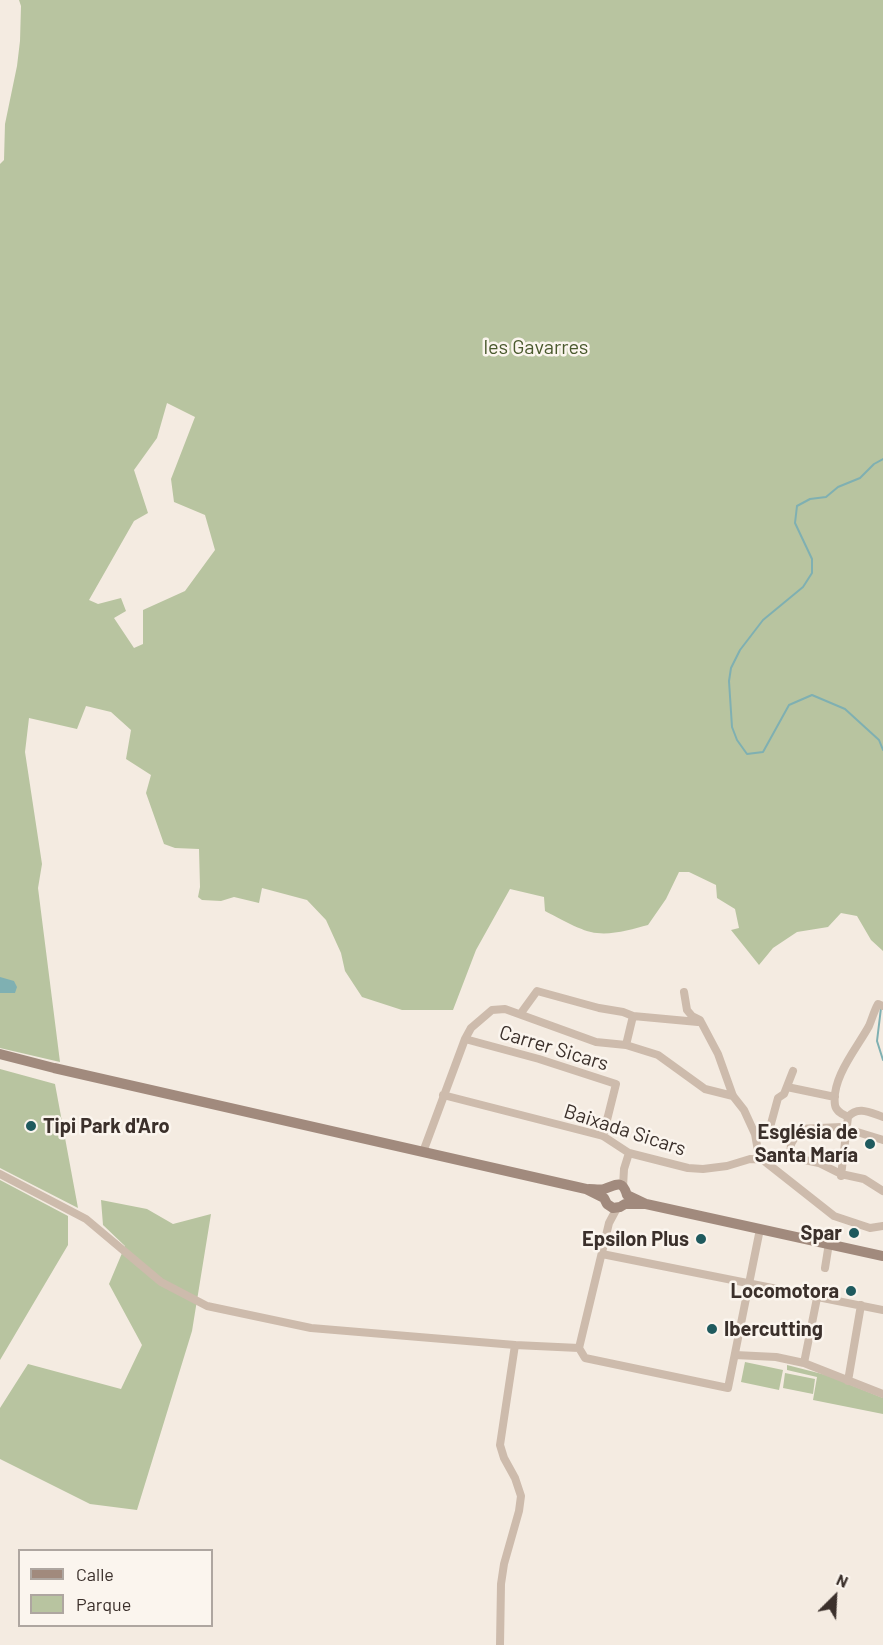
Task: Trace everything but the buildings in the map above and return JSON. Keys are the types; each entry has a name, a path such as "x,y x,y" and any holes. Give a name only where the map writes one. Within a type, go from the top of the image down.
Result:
{"street":[{"path":"521,1013 537,991 633,1016 703,1024"},
{"path":"684,992 687,1010 703,1024 718,1054 733,1096 744,1110 755,1134 758,1151 763,1160 834,1215 870,1228 883,1226"},
{"path":"848,1117 837,1111 834,1106 838,1083 846,1063 880,1005"},
{"path":"423,1152 465,1039 471,1028 492,1010 505,1009 521,1013 596,1042 626,1045 665,1059 705,1089 733,1096"},
{"path":"626,1045 633,1016"},
{"name":"Carrer Sicars","path":"465,1039 616,1084 603,1136"},
{"path":"0,1054 646,1204 760,1229 830,1241 883,1256"},
{"path":"769,1131 778,1098 784,1094 793,1071"},
{"path":"787,1087 835,1097"},
{"name":"Baixada Sicars","path":"443,1095 603,1136 629,1153 688,1168 728,1166 750,1159 786,1160 789,1157 819,1163 841,1175 864,1179 883,1191"},
{"path":"841,1175 848,1117 852,1113 864,1110 883,1117"},
{"path":"755,1134 769,1131 841,1127 883,1140"},
{"path":"789,1157 791,1144 800,1129"},
{"path":"750,1159 758,1151"},
{"path":"629,1153 609,1223 579,1348 585,1358 728,1388 760,1229"},
{"path":"0,1174 86,1219 160,1282 207,1306 310,1328 515,1346 579,1348"},
{"path":"825,1268 830,1241"},
{"path":"602,1254 883,1310"},
{"path":"804,1363 817,1298"},
{"path":"848,1381 861,1305"},
{"path":"500,1645 501,1584 521,1496 500,1445 515,1346"},
{"path":"735,1355 776,1357 804,1363 883,1394"}],"green space":[{"name":"les Gavarres","path":"19,0 883,0 883,951 871,940 857,916 841,913 828,927 797,932 773,948 759,965 731,930 739,928 735,909 717,898 716,885 689,872 679,872 666,899 648,925 610,933 591,932 578,927 545,911 544,897 510,889 476,950 453,1010 402,1010 362,997 345,971 341,953 326,920 307,900 262,888 259,903 234,897 221,901 202,900 198,897 199,849 175,848 164,844 146,793 151,775 126,759 131,730 111,712 86,706 77,729 29,718 25,752 42,864 38,888 60,1062 0,1048 0,164 4,160 5,124 17,66 21,6","holes":["167,403 195,417 171,479 174,502 205,515 215,550 185,591 143,610 143,644 134,648 114,618 126,611 121,598 98,604 89,600 134,521 148,513 134,470 157,438"]},
{"name":"Tipi Park d'Aro","path":"0,1069 55,1084 78,1208 0,1168"},
{"path":"0,1180 68,1216 68,1245 0,1360"},
{"path":"101,1200 147,1209 173,1224 211,1214 192,1331 137,1510 90,1504 0,1459 0,1408 28,1364 121,1389 142,1345 109,1284 125,1246 103,1225"},
{"path":"745,1362 783,1370 779,1390 741,1382"},
{"path":"787,1365 826,1375 883,1398 883,1414 813,1400 817,1377 787,1370"},
{"path":"785,1373 815,1379 813,1394 783,1388"}],"water":[{"path":"0,977 14,981 17,987 15,993 0,993"}],"waterway":[{"path":"883,459 874,464 860,478 838,487 826,497 810,499 797,506 795,523 812,559 812,573 803,587 763,620 740,650 731,668 729,681 732,727 737,740 747,754 763,752 789,705 812,695 845,709 879,740 883,750"},
{"path":"881,1008 877,1041 883,1060"}],"place":[{"name":"Tipi Park d'Aro","path":"31,1126"},
{"name":"Església de Santa María","path":"870,1144"},
{"name":"Spar","path":"854,1233"},
{"name":"Epsilon Plus","path":"701,1239"},
{"name":"Locomotora","path":"851,1291"},
{"name":"Ibercutting","path":"712,1329"}]}
